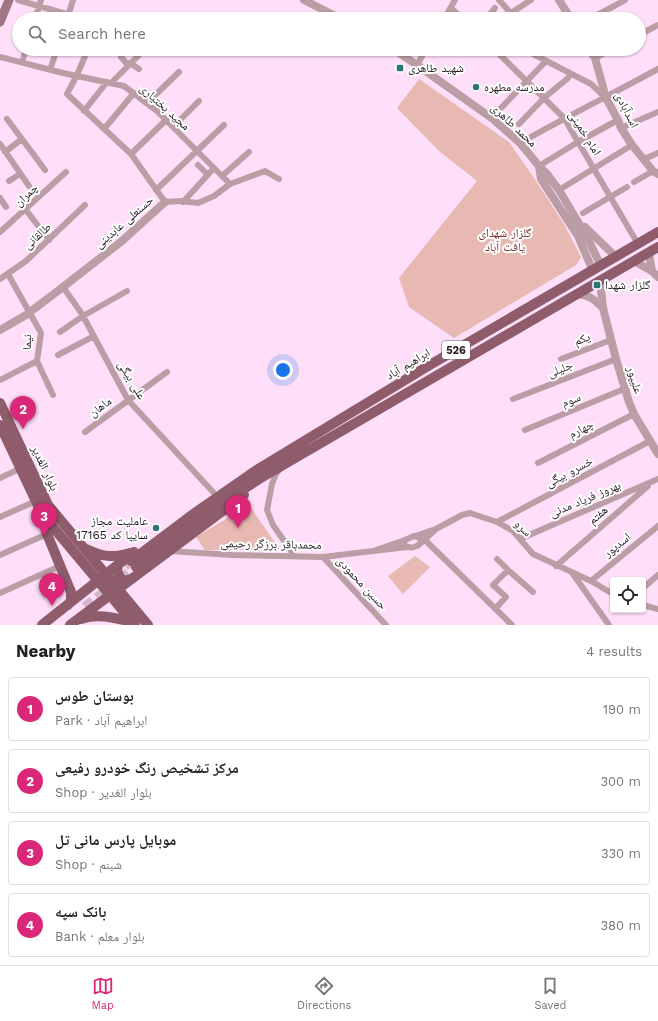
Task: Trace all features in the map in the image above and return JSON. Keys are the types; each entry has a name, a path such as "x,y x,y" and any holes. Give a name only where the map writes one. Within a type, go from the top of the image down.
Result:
{"main road":[{"path":"0,22 9,0"},
{"name":"ابراهیم آباد","path":"42,625 118,565 134,560 214,499 257,475 470,342 658,232"},
{"name":"ابراهیم آباد","path":"134,560 172,521 237,477 257,475 284,464 655,249"},
{"path":"470,342 477,352"},
{"name":"بلوار الغدیر","path":"0,403 48,505 84,548 102,578"},
{"name":"بلوار الغدیر","path":"0,425 42,514 102,578"},
{"name":"ابراهیم آباد","path":"73,622 233,504 257,475"},
{"path":"42,514 47,534 72,596 72,600 68,606"},
{"path":"84,548 100,555 134,560"},
{"path":"118,565 117,570 120,578 125,580 131,579"},
{"path":"102,578 110,595 140,624"},
{"path":"90,588 99,592 101,596 110,595"},
{"path":"110,595 140,624"},
{"path":"48,625 82,604 62,625"},
{"path":"73,622 88,616 103,616 140,624"}],"street":[{"path":"18,0 40,3 58,12"},
{"path":"69,12 73,0"},
{"path":"304,0 327,12"},
{"path":"448,12 455,0"},
{"path":"499,0 510,12"},
{"path":"513,12 531,0"},
{"path":"560,0 567,12"},
{"path":"603,12 625,0"},
{"path":"451,8 455,12"},
{"path":"492,12 495,8"},
{"path":"646,31 658,25"},
{"path":"50,70 55,56"},
{"path":"77,75 85,56"},
{"path":"84,111 109,83 138,56"},
{"name":"محمد طاهری","path":"404,56 493,120 520,143 559,190 587,237 597,268"},
{"path":"417,65 422,56"},
{"name":"امام خمینی","path":"501,56 564,118 638,244"},
{"path":"538,56 591,84 606,98"},
{"path":"595,58 599,56"},
{"name":"مجید بختیاری","path":"0,57 50,70 124,86 147,103 166,120 230,184"},
{"path":"121,57 129,64 139,69"},
{"name":"اسدآبادی","path":"595,58 606,98 619,124 632,145 656,172"},
{"path":"500,109 526,80 546,61"},
{"path":"520,143 564,118 606,98 658,69"},
{"path":"147,103 179,72"},
{"name":"حسنعلی عابدینی","path":"0,330 29,313 63,287 122,241 165,202 131,154 67,94 77,75"},
{"path":"519,124 544,98 568,78"},
{"path":"104,129 134,93"},
{"path":"173,127 199,101"},
{"path":"539,166 578,142 619,124 658,112"},
{"path":"7,119 45,170"},
{"path":"131,154 166,120"},
{"path":"156,190 224,125"},
{"path":"5,152 22,139"},
{"path":"0,144 29,186"},
{"path":"559,190 632,145"},
{"path":"222,176 249,152"},
{"path":"644,159 658,153"},
{"path":"198,165 208,175"},
{"name":"محمد طاهری","path":"539,166 541,179 597,268"},
{"path":"183,202 214,168"},
{"path":"165,202 198,203 214,196 230,184 265,171 279,179"},
{"name":"چمران","path":"0,232 26,210 66,172"},
{"path":"634,182 656,172"},
{"path":"9,181 20,174"},
{"path":"583,213 627,186"},
{"path":"0,198 6,207"},
{"name":"طالقانی","path":"0,279 26,261 85,206"},
{"path":"26,210 49,240"},
{"path":"578,221 616,257"},
{"path":"655,249 649,254 655,274"},
{"path":"634,261 655,274"},
{"name":"نیما","path":"8,274 41,333 37,361 53,395"},
{"name":"علیپور","path":"600,281 603,308 624,390 634,414 658,454"},
{"name":"علی بیگی","path":"63,287 83,316 128,400 213,492"},
{"path":"60,332 83,316 127,291"},
{"path":"578,294 587,295 603,308"},
{"path":"58,355 94,336"},
{"name":"یکم","path":"561,359 611,340"},
{"name":"جلیلی","path":"513,399 616,359"},
{"path":"0,380 37,361"},
{"name":"ماهان","path":"85,432 167,372"},
{"name":"سوم","path":"525,430 624,390"},
{"name":"چهارم","path":"538,463 634,414"},
{"name":"خسرو بیگی","path":"498,522 650,441"},
{"path":"284,464 276,474 272,484 267,510 273,525 294,555"},
{"path":"0,478 21,468"},
{"name":"بهروز فریاد مدنی","path":"520,540 656,480"},
{"name":"هفتم","path":"556,566 656,480"},
{"path":"0,517 36,501"},
{"name":"سرو","path":"436,529 462,515 470,513 498,522 513,531 533,554 591,581 610,592"},
{"name":"اسدپور","path":"591,581 658,526"},
{"path":"422,542 436,529"},
{"name":"محمدباقر برزگر رحیمی","path":"373,551 436,529"},
{"path":"0,555 47,534"},
{"path":"414,536 421,538 422,542 512,625"},
{"path":"405,540 404,545 407,547"},
{"name":"محمدباقر برزگر رحیمی","path":"169,551 232,555 294,555 323,557 413,547 422,542"},
{"name":"حسین محمودی","path":"323,557 383,624"},
{"path":"497,559 533,592"},
{"path":"0,593 60,566"},
{"path":"496,609 506,597 493,584 508,570"},
{"path":"572,572 609,625"},
{"path":"646,585 658,575"},
{"path":"646,606 658,609"}],"green space":[{"name":"گلزار شهدای یافت آباد","path":"419,79 509,142 564,224 581,257 576,265 454,338 409,307 399,278 477,181 439,151 397,108"},
{"path":"249,505 280,550 205,550 196,537"},
{"path":"415,556 430,567 403,594 388,576"}],"tunnel":[{"path":"113,575 131,561"},
{"path":"85,607 136,567"}],"place":[{"name":"شهید طاهری","path":"400,68"},
{"name":"مدرسه مطهره","path":"476,87"},
{"name":"گلزار شهدا","path":"597,285"},
{"name":"مرکز تشخیص رنگ خودرو رفیعی","path":"23,429"},
{"name":"عاملیت مجاز سایپا کد 17165","path":"156,528"},
{"name":"بوستان طوس","path":"238,528"},
{"name":"موبایل پارس مانی تل","path":"44,536"},
{"name":"بانک سپه","path":"52,606"}]}
